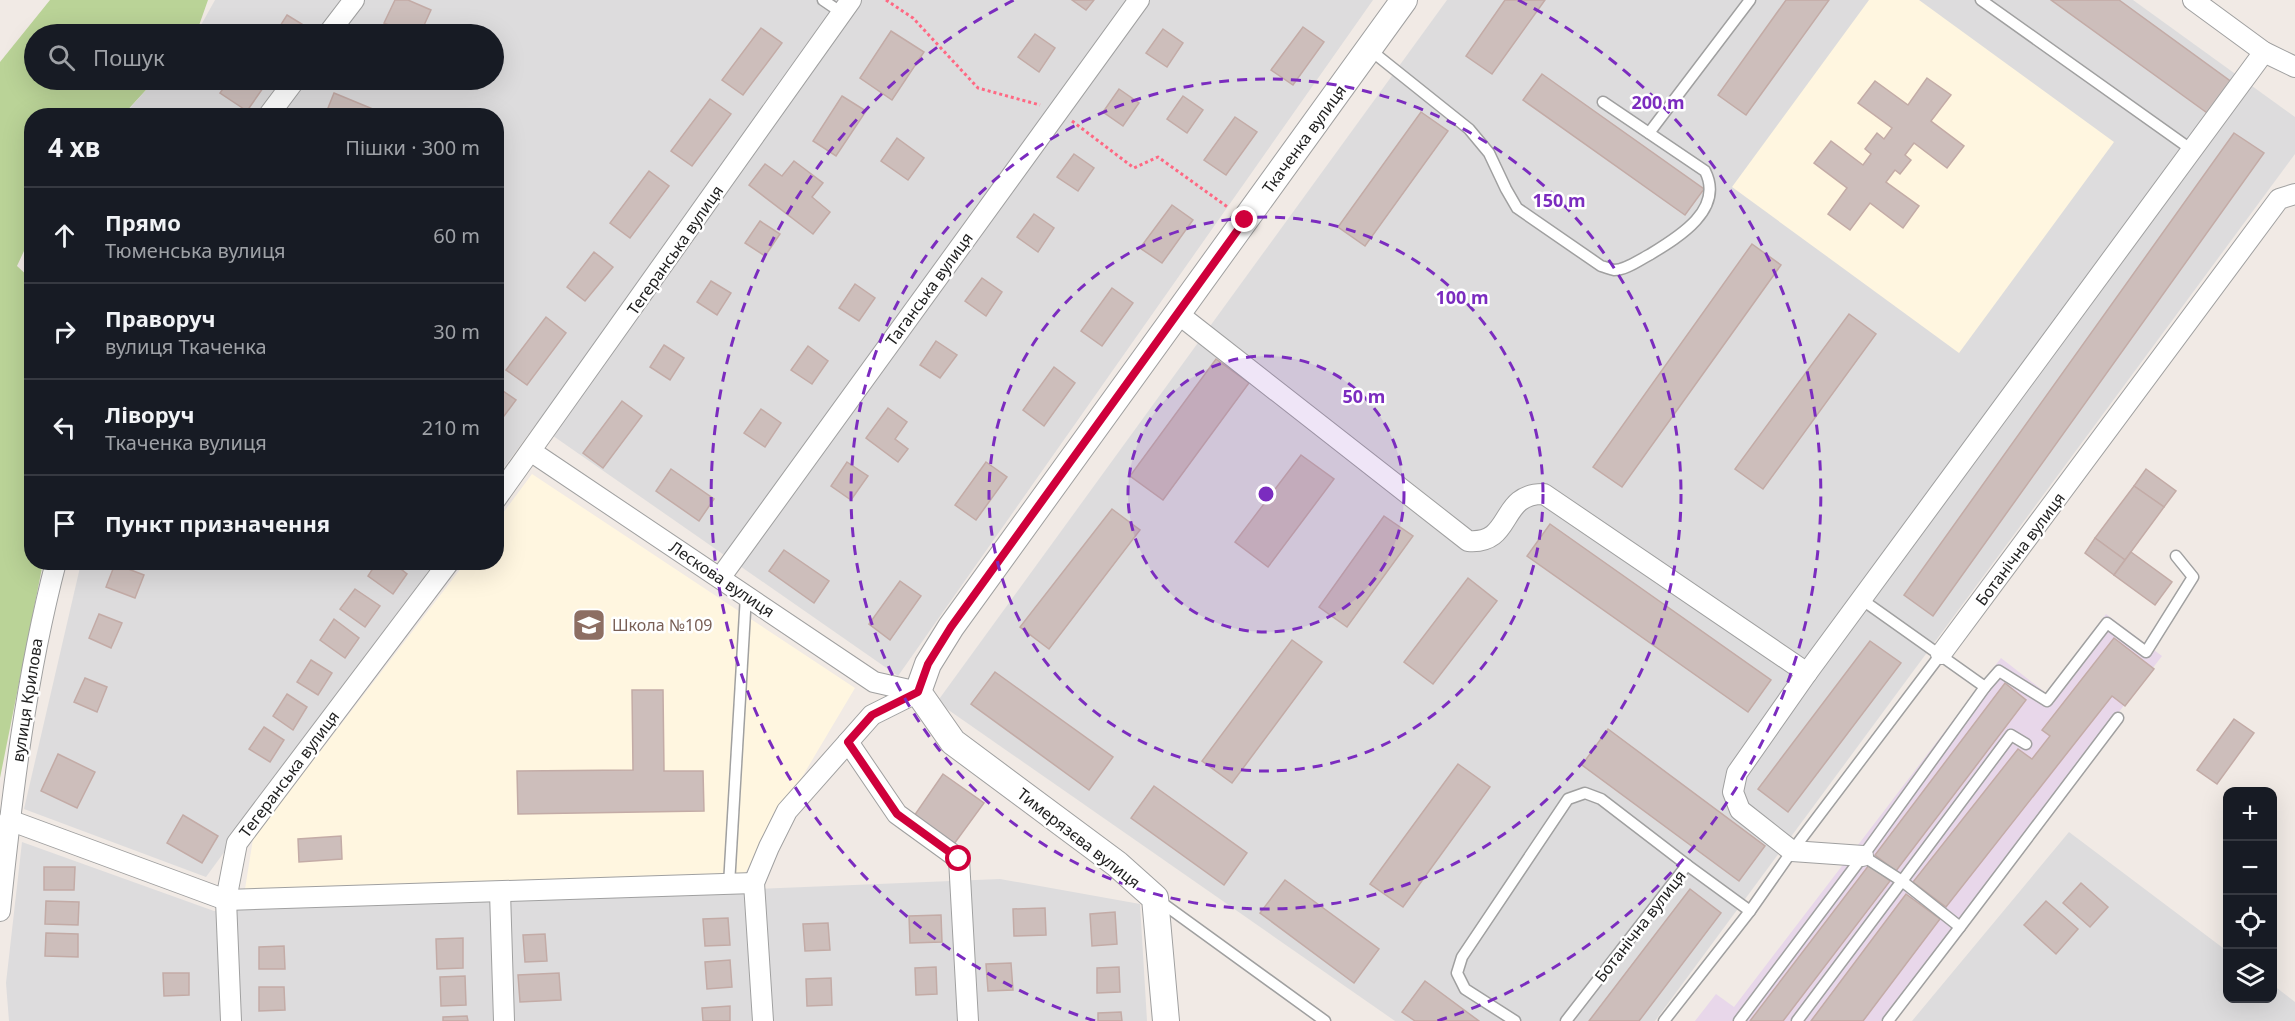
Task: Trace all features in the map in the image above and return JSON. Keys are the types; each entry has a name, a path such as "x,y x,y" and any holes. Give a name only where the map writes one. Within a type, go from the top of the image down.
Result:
{"street":[{"path":"336,24 354,0"},
{"name":"Таганська вулиця","path":"720,578 1139,0"},
{"name":"Ткаченка вулиця","path":"918,692 928,664 951,627 1404,0"},
{"path":"2193,0 2264,52 2295,67"},
{"name":"Тегеранська вулиця","path":"504,489 847,6"},
{"path":"1863,856 1792,851 1740,810 1733,792 1737,773 1806,673 2264,52"},
{"path":"274,108 288,90"},
{"name":"Ботанічна вулиця","path":"1941,654 2279,199 2295,194"},
{"path":"1177,313 1468,541 1482,542 1494,535 1517,503 1529,494 1544,494 1806,673"},
{"name":"Лескова вулиця","path":"532,452 874,682 918,692"},
{"name":"вулиця Крилова","path":"0,911 9,820 37,634 54,570"},
{"name":"Тегеранська вулиця","path":"231,1021 225,900 237,843 443,570"},
{"path":"763,1021 754,884 787,811 872,715 918,692"},
{"name":"Тимерязєва вулиця","path":"918,692 953,742 1117,864 1155,898 1166,1021"},
{"path":"848,742 897,814 959,859 968,1021"},
{"path":"9,820 225,900 754,884"},
{"path":"500,892 504,1021"}],"lane":[{"path":"823,0 847,6"},
{"path":"1649,134 1750,0"},
{"path":"1981,0 2193,150"},
{"path":"1369,50 1469,129 1490,153 1517,208 1601,266 1615,270 1630,266 1684,233 1695,223 1708,197 1711,182 1705,171 1603,102"},
{"path":"1739,1021 1999,671 2047,701 2107,623 2146,652 2193,577 2176,556"},
{"path":"729,885 746,595"},
{"path":"1861,599 1985,687"},
{"name":"Ботанічна вулиця","path":"1664,1021 1750,911 1792,851 1941,654"},
{"path":"1888,1021 2118,718"},
{"path":"1797,1021 2011,735 2026,744"},
{"path":"1515,1021 1465,989 1457,973 1462,957 1568,798 1585,793 1601,798 1687,865"},
{"path":"1863,856 1902,881 1960,927"},
{"name":"Ботанічна вулиця","path":"1566,1021 1687,865 1750,911"},
{"path":"1155,898 1325,1021"}],"path":[{"path":"886,0 913,18 978,88 1058,110 1134,168 1158,157 1245,220"}],"shaded area":[{"path":"215,0 1373,0 898,676 536,424 504,467 504,108 130,108 146,90 504,90 504,24 202,24"},
{"path":"1447,0 2133,0 2295,117 2295,154 1655,1021 1395,1021 937,702"},
{"path":"1869,0 1919,0 2114,142 1959,353 1732,187"},
{"name":"Школа №109","path":"532,474 855,688 745,873 245,889 253,839 460,570 504,570 504,512"},
{"path":"79,570 430,570 206,877 24,809"},
{"path":"2106,614 2162,656 1881,1021 1695,1021 1716,994 1734,1007 2001,658 2046,693"},
{"path":"2069,832 2223,948 2223,1003 2277,1003 2277,988 2295,1002 2295,1021 1912,1021"},
{"path":"22,842 214,911 1000,879 1140,904 1147,1021 9,1021 6,983"}],"green space":[{"path":"50,0 208,0 200,24 31,24"},
{"path":"24,32 24,90 146,90 129,108 24,108 24,251 17,266 24,272 24,570 42,570 0,778 0,62"}],"building":[{"path":"395,0 408,0 431,10 425,24 384,23"},
{"path":"1072,0 1094,0 1086,10"},
{"path":"1505,0 1545,0 1492,74 1466,56"},
{"path":"1786,0 1829,0 1746,115 1718,95"},
{"path":"2051,0 2119,0 2233,83 2210,115"},
{"path":"287,15 302,24 281,24"},
{"path":"1303,27 1324,42 1293,85 1271,70"},
{"path":"761,28 782,43 743,95 722,80"},
{"path":"1163,29 1183,43 1167,67 1146,53"},
{"path":"891,31 924,52 892,100 860,78"},
{"path":"1035,34 1055,48 1039,72 1018,57"},
{"path":"1542,74 1704,189 1685,215 1523,100"},
{"path":"1927,78 1951,95 1931,121 1964,146 1947,168 1914,143 1905,155 1911,160 1900,174 1895,170 1886,182 1919,206 1903,228 1870,203 1850,230 1828,214 1847,188 1814,163 1831,141 1863,165 1871,154 1865,149 1877,133 1884,139 1892,128 1858,103 1875,81 1908,105"},
{"path":"1119,89 1139,103 1123,126 1103,112"},
{"path":"222,90 262,90 249,108 242,108 220,93"},
{"path":"334,93 370,108 328,108"},
{"path":"842,96 866,111 836,156 813,141"},
{"path":"1183,96 1203,110 1187,133 1167,119"},
{"path":"710,99 731,114 692,166 671,151"},
{"path":"1421,112 1448,131 1365,246 1338,227"},
{"path":"1235,117 1257,132 1226,175 1204,160"},
{"path":"2234,133 2264,153 1933,616 1904,595"},
{"path":"897,138 924,158 908,180 881,161"},
{"path":"1074,154 1094,168 1078,191 1057,177"},
{"path":"794,161 823,183 812,197 830,212 813,234 749,185 765,164 782,176"},
{"path":"649,171 669,186 630,238 610,223"},
{"path":"1172,205 1193,220 1162,263 1140,248"},
{"path":"1034,214 1054,228 1038,252 1017,237"},
{"path":"760,221 780,234 765,256 745,243"},
{"path":"1752,244 1781,265 1622,487 1593,467"},
{"path":"594,252 613,267 585,301 567,287"},
{"path":"982,278 1002,292 986,316 965,301"},
{"path":"711,281 731,293 717,315 697,302"},
{"path":"855,284 875,298 859,321 839,308"},
{"path":"1112,288 1133,303 1102,346 1081,331"},
{"path":"1849,314 1876,334 1763,489 1735,469"},
{"path":"546,317 566,333 527,385 506,370"},
{"path":"936,341 957,355 940,378 920,365"},
{"path":"664,345 684,358 670,380 650,367"},
{"path":"808,346 828,361 812,384 791,370"},
{"path":"1216,359 1249,383 1163,500 1130,476"},
{"path":"1054,367 1075,383 1044,426 1023,410"},
{"path":"504,392 516,400 504,416"},
{"path":"622,401 642,416 603,468 583,453"},
{"path":"888,408 907,422 895,439 908,449 898,462 866,438"},
{"path":"761,409 781,423 765,447 744,433"},
{"path":"1301,455 1334,479 1268,567 1235,542"},
{"path":"847,462 868,476 851,500 831,486"},
{"path":"986,462 1007,477 976,520 955,505"},
{"path":"671,469 714,499 699,521 656,491"},
{"path":"2146,469 2176,491 2164,507 2134,486"},
{"path":"2134,486 2164,507 2125,560 2095,538"},
{"path":"1112,509 1140,530 1049,649 1020,627"},
{"path":"1384,516 1413,536 1347,627 1319,607"},
{"path":"1550,524 1771,680 1748,712 1527,556"},
{"path":"2095,538 2125,560 2114,575 2085,553"},
{"path":"784,550 829,581 814,603 769,571"},
{"path":"2131,552 2172,582 2155,605 2114,575"},
{"path":"113,570 131,570 144,575 135,598 106,587"},
{"path":"372,570 402,570 407,574 393,594 368,576"},
{"path":"1468,578 1497,601 1433,684 1404,662"},
{"path":"900,581 921,596 890,640 869,624"},
{"path":"355,589 380,606 365,627 340,609"},
{"path":"99,614 122,623 111,648 89,638"},
{"path":"334,619 359,638 345,658 320,640"},
{"path":"2114,638 2154,669 2125,706 2112,696 1946,907 1913,882 2018,749 2032,759 2050,736 2042,730"},
{"path":"1292,640 1322,662 1232,783 1202,761"},
{"path":"1870,641 1901,663 1788,812 1758,789"},
{"path":"311,660 332,673 318,695 297,682"},
{"path":"995,672 1113,757 1089,790 971,704"},
{"path":"85,678 107,687 97,712 74,702"},
{"path":"2005,683 2026,700 1896,871 1875,855"},
{"path":"632,690 663,690 664,771 703,771 704,811 518,814 517,771 633,770"},
{"path":"287,694 307,707 293,730 273,716"},
{"path":"2234,719 2254,733 2217,784 2197,770"},
{"path":"264,727 284,740 270,762 249,749"},
{"path":"1608,729 1765,846 1739,881 1582,765"},
{"path":"58,754 95,772 77,808 41,791"},
{"path":"1458,764 1490,787 1403,907 1370,884"},
{"path":"943,774 984,803 954,844 914,816"},
{"path":"1154,786 1247,853 1224,885 1131,818"},
{"path":"183,815 218,836 202,863 167,843"},
{"path":"341,836 342,859 299,862 298,839"},
{"path":"1869,865 1890,881 1783,1021 1750,1021"},
{"path":"44,867 75,867 74,890 44,890"},
{"path":"1285,880 1379,949 1354,983 1260,913"},
{"path":"2081,883 2108,907 2090,927 2063,903"},
{"path":"1690,889 1721,913 1639,1021 1589,1021"},
{"path":"1906,894 1940,919 1863,1021 1811,1021"},
{"path":"46,901 79,902 78,925 45,924"},
{"path":"2046,901 2078,929 2056,954 2024,925"},
{"path":"1045,908 1046,935 1014,936 1013,909"},
{"path":"1115,912 1117,944 1092,946 1090,914"},
{"path":"941,915 942,942 910,943 909,916"},
{"path":"728,918 730,945 705,946 703,919"},
{"path":"828,923 830,950 805,951 803,924"},
{"path":"46,933 78,934 78,957 45,956"},
{"path":"545,934 547,961 525,962 523,935"},
{"path":"463,938 463,968 437,969 436,939"},
{"path":"284,946 285,969 259,969 259,947"},
{"path":"730,960 732,987 707,989 705,962"},
{"path":"1011,963 1013,990 988,991 986,964"},
{"path":"936,967 937,994 916,995 915,968"},
{"path":"1119,967 1120,992 1097,993 1097,968"},
{"path":"163,973 189,973 189,995 164,996"},
{"path":"559,973 561,1000 520,1002 518,975"},
{"path":"465,976 466,1005 441,1006 440,977"},
{"path":"831,978 832,1005 807,1006 806,979"},
{"path":"1425,981 1479,1021 1415,1021 1402,1012"},
{"path":"259,987 284,987 285,1010 259,1011"},
{"path":"730,1006 730,1021 703,1021 702,1008"},
{"path":"1121,1012 1122,1021 1098,1021 1098,1013"},
{"path":"467,1016 468,1021 443,1021 443,1017"}],"place":[{"name":"Школа №109","path":"589,625"}],"route":[{"path":"959,859 897,814 848,742 872,715 918,692 928,664 951,627 1245,220"}]}
